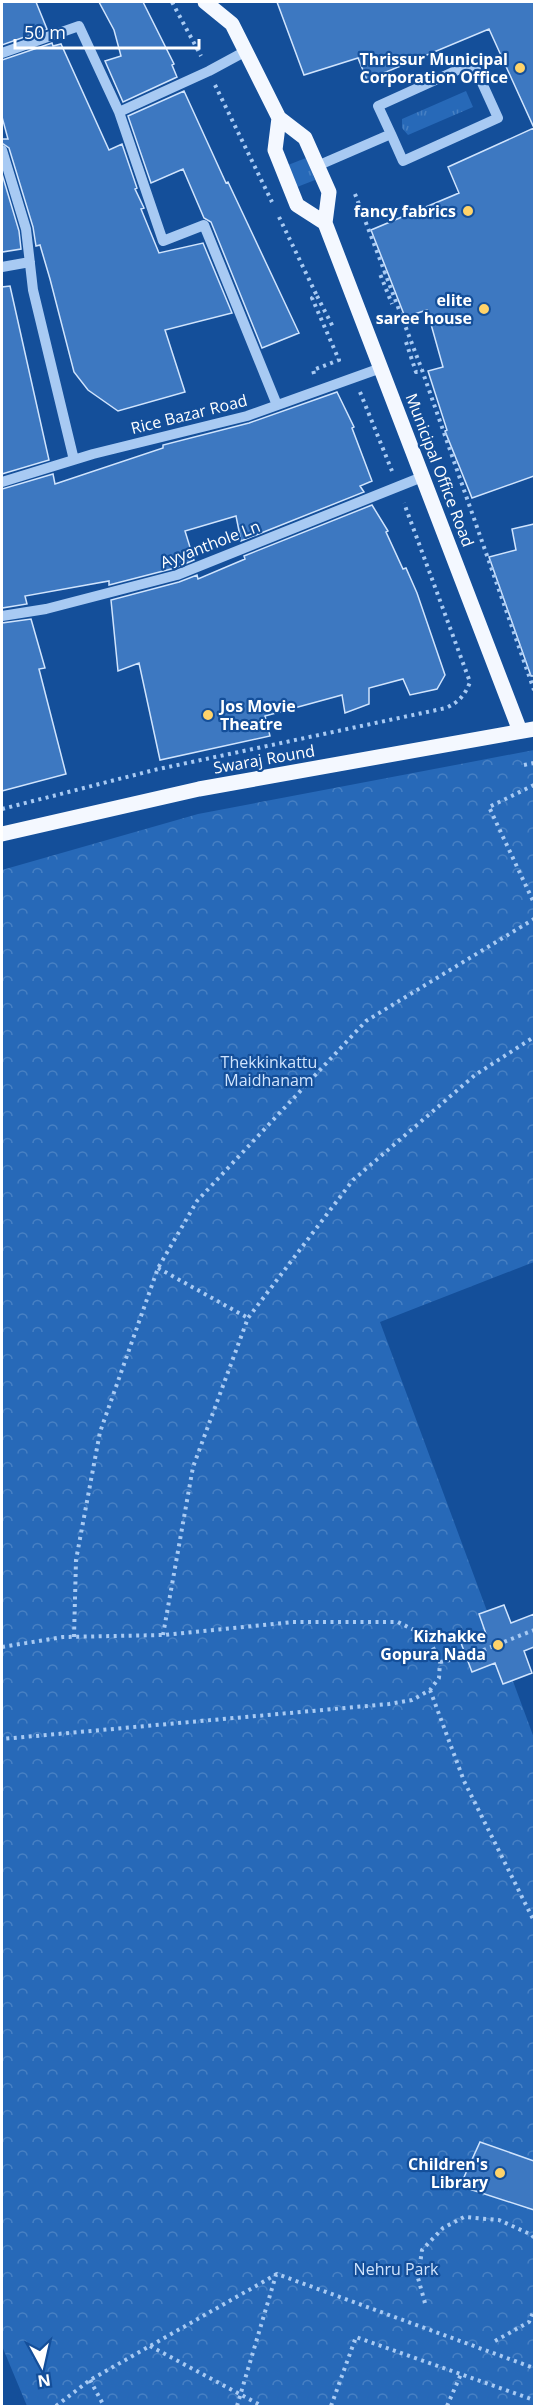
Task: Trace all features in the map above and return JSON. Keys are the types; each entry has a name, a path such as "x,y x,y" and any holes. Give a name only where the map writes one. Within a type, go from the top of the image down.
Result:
{"main road":[{"name":"Municipal Office Road","path":"205,2 232,24"},
{"name":"Municipal Office Road","path":"226,2 232,24 279,118 305,138 328,192 325,223 422,477 527,730"},
{"path":"279,118 275,150 297,205 325,223"},
{"name":"Swaraj Round","path":"2,834 199,789 527,730"}],"street":[{"path":"2,52 79,26 118,112 163,241 204,225 277,405"},
{"path":"118,112 209,71 246,51"},
{"path":"473,63 498,118 403,161 391,134 378,106 473,63"},
{"path":"317,166 391,134"},
{"path":"2,150 26,229 33,290 74,459"},
{"path":"2,267 30,261"},
{"name":"Rice Bazar Road","path":"2,482 74,459 247,416 381,368"},
{"name":"Ayyanthole Ln","path":"2,616 46,609 177,574 422,477"}],"path":[{"path":"172,2 209,71 333,327"},
{"path":"356,194 422,370 534,690"},
{"path":"386,272 380,274 392,304"},
{"path":"317,296 312,298 339,360 313,370 321,389"},
{"path":"406,342 416,372 422,370"},
{"path":"2,809 154,770 446,708 457,703 465,694 470,682 467,672 355,377"},
{"path":"524,765 534,763"},
{"path":"534,785 489,807 534,903"},
{"path":"74,1637 76,1560 100,1432 158,1268 197,1201 366,1021 534,919"},
{"path":"163,1635 193,1467 249,1318 353,1180 475,1075 534,1037"},
{"path":"158,1268 249,1318"},
{"path":"2,1647 74,1637 163,1635 293,1622 398,1622 428,1637 440,1662 439,1678 430,1690 412,1700 389,1704 2,1738"},
{"path":"440,1662 466,1657 534,1630"},
{"path":"430,1690 464,1781 534,1921"},
{"path":"424,2303 418,2278 422,2250 443,2229 464,2217 499,2220 534,2238"},
{"path":"237,2406 277,2274"},
{"path":"56,2406 90,2380 277,2274 534,2368"},
{"path":"495,2341 529,2322 534,2310"},
{"path":"331,2406 356,2337 534,2400"},
{"path":"150,2346 262,2406"},
{"path":"447,2406 461,2374"},
{"path":"90,2380 104,2406"}],"green space":[{"path":"466,91 473,107 408,135 402,128 402,119"},
{"path":"306,158 315,180 297,187 288,165"},
{"name":"Thekkinkattu Maidhanam","path":"534,750 534,1262 380,1322 534,1738 534,2406 27,2406 2,2346 2,870 198,814"}],"building":[{"path":"2,2 36,2 47,29 2,45"},
{"path":"99,2 143,2 174,64 172,65 177,77 123,102 105,61 121,56 114,30"},
{"path":"277,2 534,2 534,128 489,29 367,80 358,58 304,75"},
{"path":"52,43 53,46 61,44 109,150 122,144 137,188 135,189 144,208 141,209 159,253 203,243 232,313 165,330 185,392 118,411 88,390 74,372 40,245 36,246 33,227 9,148 2,143 2,139 8,139 2,117 2,60"},
{"path":"184,91 299,333 262,348 211,222 204,218 183,169 151,183 128,116"},
{"path":"534,128 534,476 472,498 445,431 447,430 428,371 443,367 427,310 405,317 371,230 459,193 448,167"},
{"path":"2,174 19,231 21,249 2,252"},
{"path":"10,286 49,460 2,474 2,287"},
{"path":"337,392 354,427 352,428 372,481 360,486 364,492 241,541 236,516 185,531 194,560 175,568 109,585 109,581 25,596 27,604 2,608 2,489 53,474 55,484 163,448 163,445 249,423"},
{"path":"372,505 388,531 386,532 403,569 406,568 417,593 445,675 437,689 410,695 403,679 369,688 369,704 345,713 342,695 265,716 270,736 160,760 139,663 118,671 111,600 197,575 198,579 245,559 244,556"},
{"path":"534,524 534,676 531,676 489,557 516,550 512,529"},
{"path":"31,619 45,668 39,669 66,774 2,791 2,623"},
{"name":"Kizhakke Gopura Nada","path":"504,1605 511,1623 534,1614 534,1647 524,1651 532,1673 503,1684 495,1663 472,1672 461,1643 486,1634 479,1614"},
{"name":"Children's Library","path":"480,2142 534,2161 534,2210 460,2186"}],"place":[{"name":"Thrissur Municipal Corporation Office","path":"520,68"},
{"name":"fancy fabrics","path":"468,211"},
{"name":"elite saree house","path":"484,309"},
{"name":"Jos Movie Theatre","path":"208,715"},
{"name":"Kizhakke Gopura Nada","path":"498,1645"},
{"name":"Children's Library","path":"500,2173"}],"park label":[{"name":"Nehru Park","path":"396,2269"}]}
